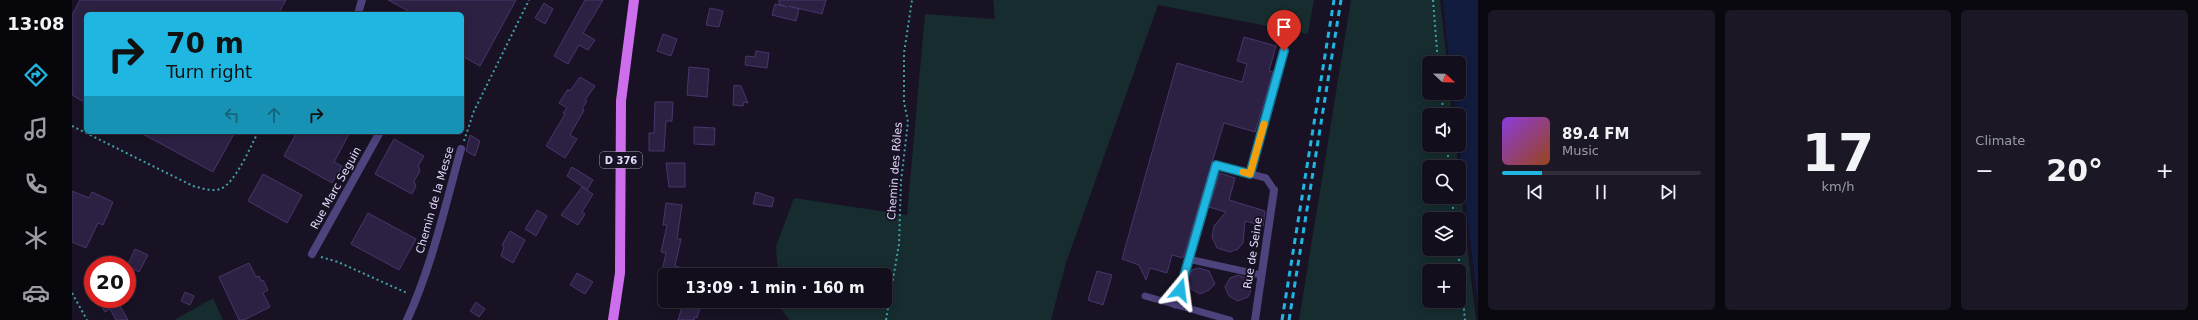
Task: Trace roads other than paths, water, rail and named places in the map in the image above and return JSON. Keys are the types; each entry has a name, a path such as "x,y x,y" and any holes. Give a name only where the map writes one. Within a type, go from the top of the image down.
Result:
{"main road":[{"name":"D 376","path":"613,320 620,273 622,102 634,0"}],"street":[{"path":"359,12 362,0"},
{"name":"Rue Marc Seguin","path":"312,254 379,134"},
{"name":"Chemin de la Messe","path":"407,320 417,298 461,149"},
{"name":"Rue de Seine","path":"1254,320 1274,190"}],"lane":[{"path":"1250,174 1284,51"},
{"path":"1175,305 1216,165 1266,178 1274,190"},
{"path":"1188,259 1261,275"},
{"path":"1145,296 1230,320"}],"water":[{"path":"1443,0 1478,0 1478,307 1466,204 1466,160 1461,160 1460,152 1466,152 1466,108 1454,108 1454,100 1466,100 1466,56 1448,56"}],"railway":[{"path":"1282,320 1334,0"},
{"path":"1289,320 1341,0"}]}
